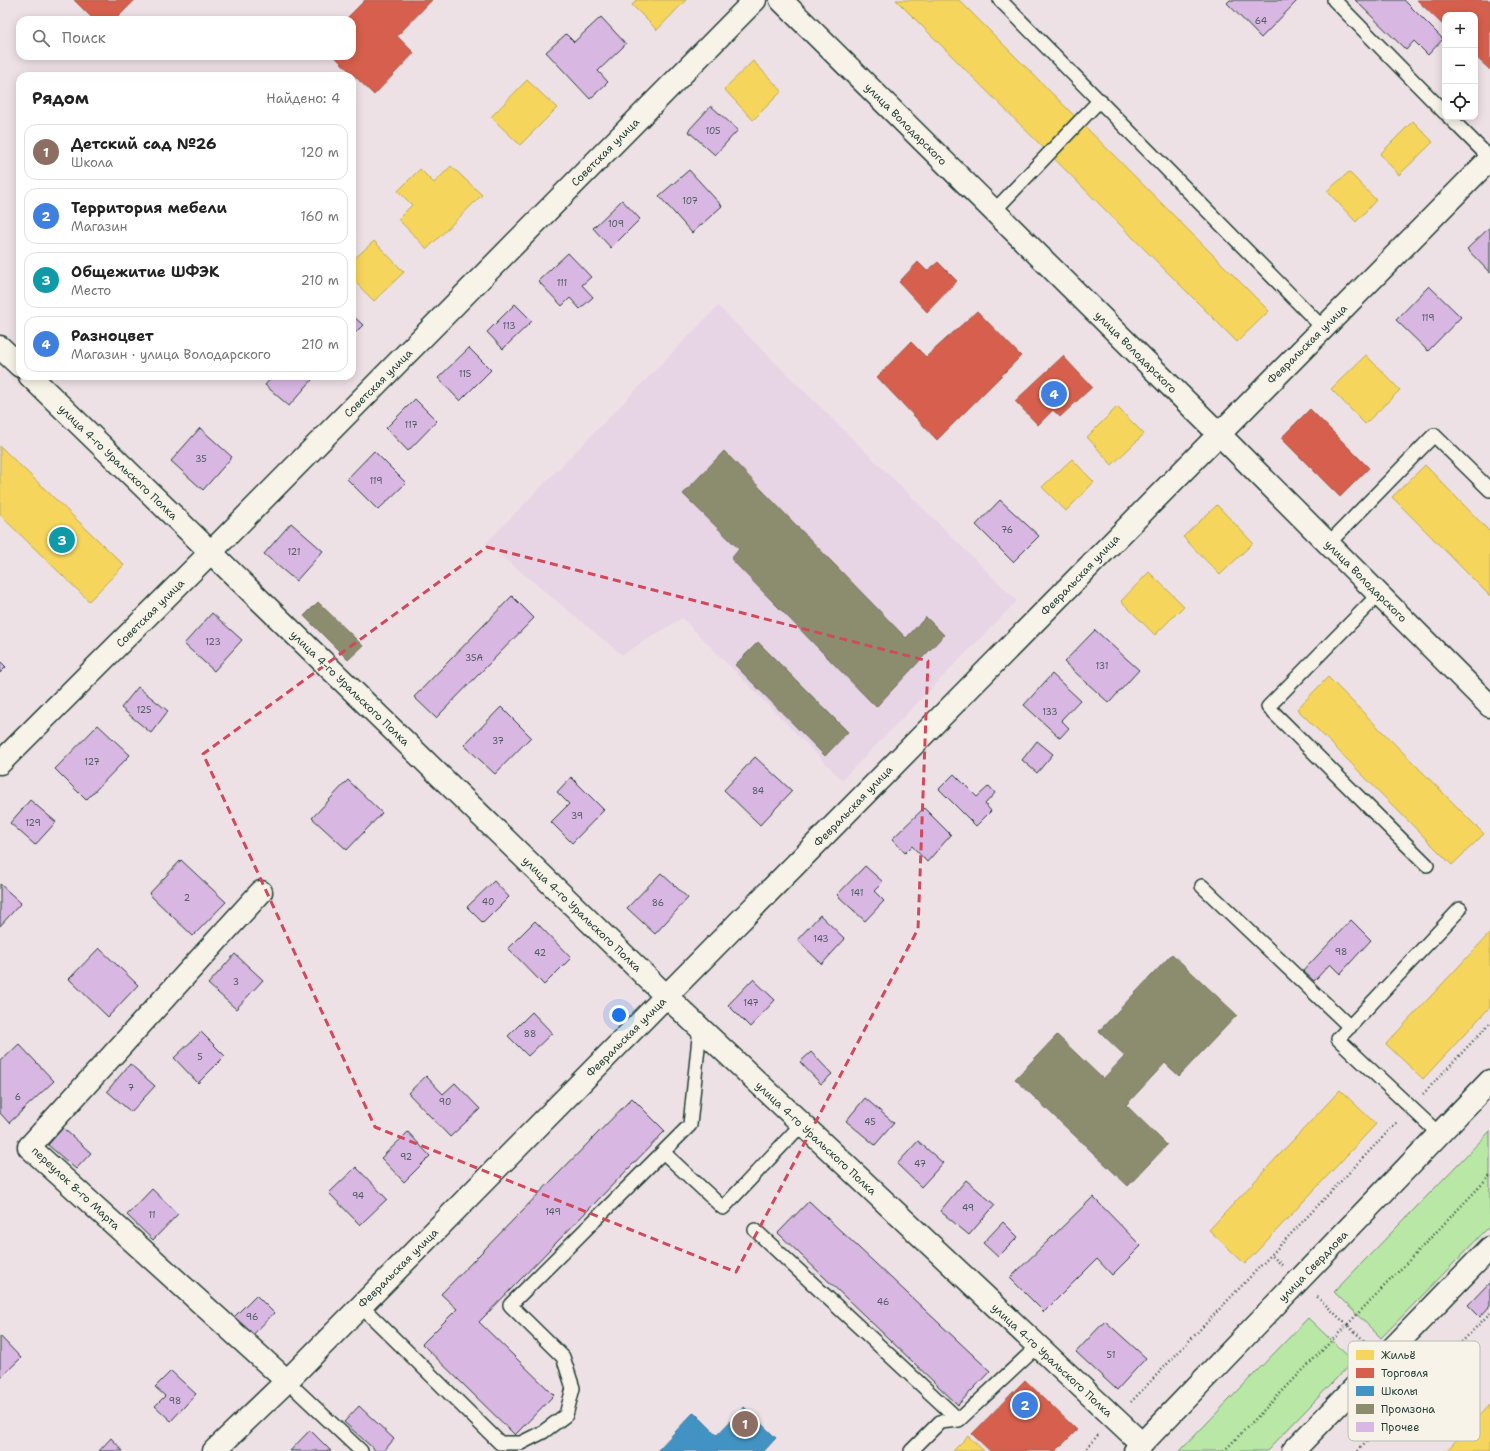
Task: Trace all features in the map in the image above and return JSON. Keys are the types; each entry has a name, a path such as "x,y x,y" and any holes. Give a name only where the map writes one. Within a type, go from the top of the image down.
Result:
{"street":[{"name":"Советская улица","path":"0,763 211,552 755,0"},
{"name":"улица Володарского","path":"781,0 1219,434 1490,706"},
{"name":"Февральская улица","path":"214,1451 287,1381 1490,159"},
{"path":"0,347 16,362"},
{"name":"улица 4-го Уральского Полка","path":"34,380 666,996 1114,1419 1138,1448"},
{"name":"переулок 8-го Марта","path":"261,892 29,1147 287,1381"},
{"name":"улица Свердлова","path":"1138,1448 1490,1081"},
{"path":"1400,1341 1490,1248"},
{"path":"1293,1451 1348,1394"}],"lane":[{"path":"1000,0 1323,328"},
{"path":"1334,0 1442,110"},
{"path":"994,211 1100,100"},
{"path":"1452,120 1490,159"},
{"path":"1328,544 1434,435 1490,490"},
{"path":"1379,594 1268,707 1426,865"},
{"path":"1202,886 1350,1026"},
{"path":"1439,1134 1338,1039 1460,909"},
{"path":"361,1306 500,1443 521,1442 543,1432 566,1415 573,1388 563,1357 510,1305 690,1126 700,1028"},
{"path":"663,1152 723,1208 802,1124"},
{"path":"756,1230 959,1420"},
{"path":"911,1451 940,1422 959,1420 1038,1346"},
{"path":"287,1381 361,1451"}],"path":[{"path":"1084,1451 1490,1023"},
{"path":"1224,1451 1347,1325 1271,1255"},
{"path":"1358,1451 1367,1441"}],"highlighted area":[{"path":"487,547 928,661 918,929 736,1272 375,1127 203,754"}],"shaded area":[{"path":"718,306 1017,601 842,780 682,618 622,655 486,543"}],"green space":[{"path":"1490,1131 1490,1226 1381,1338 1334,1292"},
{"path":"1308,1318 1348,1356 1348,1366 1267,1451 1180,1451"}],"building: Жильё":[{"path":"636,0 686,0 657,30 632,5"},
{"path":"896,0 959,0 1269,311 1237,342"},
{"path":"753,61 782,91 753,120 724,89"},
{"path":"527,80 557,108 520,145 491,117"},
{"path":"1413,121 1433,142 1399,175 1380,154"},
{"path":"451,166 482,195 427,249 398,219 412,205 398,191 420,169 434,183"},
{"path":"1349,172 1376,200 1356,222 1327,191"},
{"path":"374,241 404,272 374,301 356,283 356,257"},
{"path":"1366,355 1400,390 1365,424 1331,389"},
{"path":"1117,407 1144,434 1112,465 1087,437"},
{"path":"0,446 124,565 89,601 0,515"},
{"path":"1072,459 1094,482 1066,511 1042,487"},
{"path":"1425,465 1490,532 1490,596 1392,497"},
{"path":"1217,505 1253,543 1220,575 1183,537"},
{"path":"1149,572 1184,606 1155,635 1121,601"},
{"path":"1328,677 1484,834 1452,865 1297,709"},
{"path":"1490,933 1490,1007 1423,1079 1386,1044"},
{"path":"1340,1090 1376,1124 1245,1264 1209,1230"},
{"path":"1490,1405 1490,1451 1446,1451 1456,1441 1480,1441 1480,1415"},
{"path":"968,1436 984,1451 953,1451"}],"building: Торговля":[{"path":"74,0 135,0 119,16 90,16"},
{"path":"365,0 432,0 397,36 414,53 374,95 356,77 356,72 350,72 338,60 356,60 356,16 349,16"},
{"path":"1417,0 1490,0 1490,70 1478,59 1478,12 1442,12 1442,24"},
{"path":"918,262 927,271 938,262 957,281 927,312 899,282"},
{"path":"977,311 1021,356 937,440 877,377 911,342 926,357"},
{"path":"1063,356 1092,387 1060,417 1053,410 1038,425 1015,401"},
{"path":"1310,409 1369,468 1340,497 1281,438"},
{"path":"1025,1380 1077,1430 1056,1451 990,1451 972,1434"}],"building: Школы":[{"path":"744,1407 776,1438 764,1451 657,1451 694,1412 717,1435"}],"building: Промзона":[{"path":"724,451 906,638 926,617 944,635 876,707 731,559 739,549 683,494"},
{"path":"318,602 363,646 348,660 304,616"},
{"path":"758,642 848,732 825,756 735,665"},
{"path":"1172,954 1237,1015 1179,1076 1165,1063 1126,1105 1167,1145 1128,1186 1015,1079 1057,1035 1103,1079 1125,1056 1099,1031"}],"building: Прочее":[{"path":"1230,0 1298,0 1261,38 1227,3"},
{"path":"1355,0 1404,0 1442,38 1442,40 1428,55 1414,41 1406,50"},
{"path":"601,17 626,44 598,71 608,82 590,99 546,52 566,34 574,42"},
{"path":"711,106 738,130 715,155 688,131"},
{"path":"689,170 722,206 692,233 659,196"},
{"path":"622,200 640,219 611,248 593,228"},
{"path":"1490,227 1490,273 1467,249"},
{"path":"568,253 591,277 582,285 593,297 580,309 570,298 562,306 538,281"},
{"path":"1429,286 1461,317 1428,351 1396,320"},
{"path":"515,304 532,321 503,349 487,332"},
{"path":"356,319 363,325 356,332"},
{"path":"469,348 491,370 460,401 438,378"},
{"path":"269,380 312,380 289,406 265,385"},
{"path":"415,399 437,421 408,451 386,428"},
{"path":"200,428 232,457 203,490 171,461"},
{"path":"374,451 406,483 378,510 347,479"},
{"path":"1000,500 1039,536 1013,562 976,525"},
{"path":"291,523 323,551 296,581 264,554"},
{"path":"512,596 534,618 436,718 414,697"},
{"path":"212,613 242,640 214,671 184,644"},
{"path":"1095,630 1139,670 1109,703 1064,662"},
{"path":"0,661 6,667 0,673"},
{"path":"1052,674 1080,700 1061,720 1069,728 1060,738 1024,705"},
{"path":"138,687 168,711 151,733 121,708"},
{"path":"501,707 531,737 495,774 464,745"},
{"path":"98,725 130,755 86,800 55,769"},
{"path":"1037,741 1053,754 1037,773 1022,760"},
{"path":"755,757 792,791 760,825 724,790"},
{"path":"954,774 977,797 989,786 995,793 985,804 991,811 976,826 939,789"},
{"path":"571,777 604,810 572,843 551,822 569,804 557,792"},
{"path":"348,780 382,813 347,850 312,818"},
{"path":"30,800 56,822 35,845 10,823"},
{"path":"924,808 951,835 927,862 912,846 905,853 892,839"},
{"path":"181,860 226,902 193,936 149,894"},
{"path":"865,866 883,882 874,891 884,901 865,921 837,895"},
{"path":"661,873 688,898 655,934 627,908"},
{"path":"494,881 509,897 483,923 467,907"},
{"path":"0,884 21,903 0,926"},
{"path":"820,915 845,939 822,964 797,940"},
{"path":"1351,920 1371,940 1340,974 1330,964 1314,981 1303,971"},
{"path":"535,921 571,958 544,985 508,948"},
{"path":"99,948 138,985 108,1017 69,979"},
{"path":"235,954 263,980 236,1009 208,984"},
{"path":"753,979 775,1000 750,1027 728,1005"},
{"path":"532,1012 552,1033 528,1056 508,1036"},
{"path":"201,1032 225,1056 198,1083 174,1058"},
{"path":"19,1044 54,1081 9,1123 0,1113 0,1062"},
{"path":"811,1052 832,1074 821,1084 800,1062"},
{"path":"130,1064 155,1086 131,1112 107,1091"},
{"path":"426,1076 443,1094 455,1083 480,1109 450,1137 408,1093"},
{"path":"632,1098 665,1131 479,1322 554,1395 515,1435 422,1344 457,1309 441,1294"},
{"path":"865,1098 894,1123 875,1145 846,1121"},
{"path":"63,1128 91,1153 76,1169 48,1145"},
{"path":"408,1132 430,1156 404,1182 381,1158"},
{"path":"918,1141 943,1163 921,1187 897,1164"},
{"path":"356,1167 387,1199 360,1225 329,1193"},
{"path":"966,1180 995,1205 969,1235 940,1211"},
{"path":"152,1189 178,1214 153,1240 127,1215"},
{"path":"1093,1197 1141,1246 1112,1275 1097,1259 1044,1312 1010,1278"},
{"path":"809,1201 990,1371 958,1405 778,1233"},
{"path":"1003,1222 1018,1237 998,1257 983,1243"},
{"path":"1490,1282 1490,1306 1480,1317 1468,1305"},
{"path":"256,1295 274,1313 249,1339 230,1321"},
{"path":"1105,1321 1146,1358 1117,1390 1076,1352"},
{"path":"0,1336 21,1358 0,1378"},
{"path":"171,1371 196,1394 171,1421 155,1406 165,1396 155,1387"},
{"path":"359,1406 394,1439 384,1451 376,1451 344,1422"},
{"path":"310,1430 331,1451 290,1451"},
{"path":"111,1438 123,1451 99,1451"}],"place":[{"name":"Разноцвет","path":"1054,394"},
{"name":"Общежитие ШФЭК","path":"62,540"},
{"name":"Территория мебели","path":"1025,1405"},
{"name":"Детский сад №26","path":"745,1424"}]}
